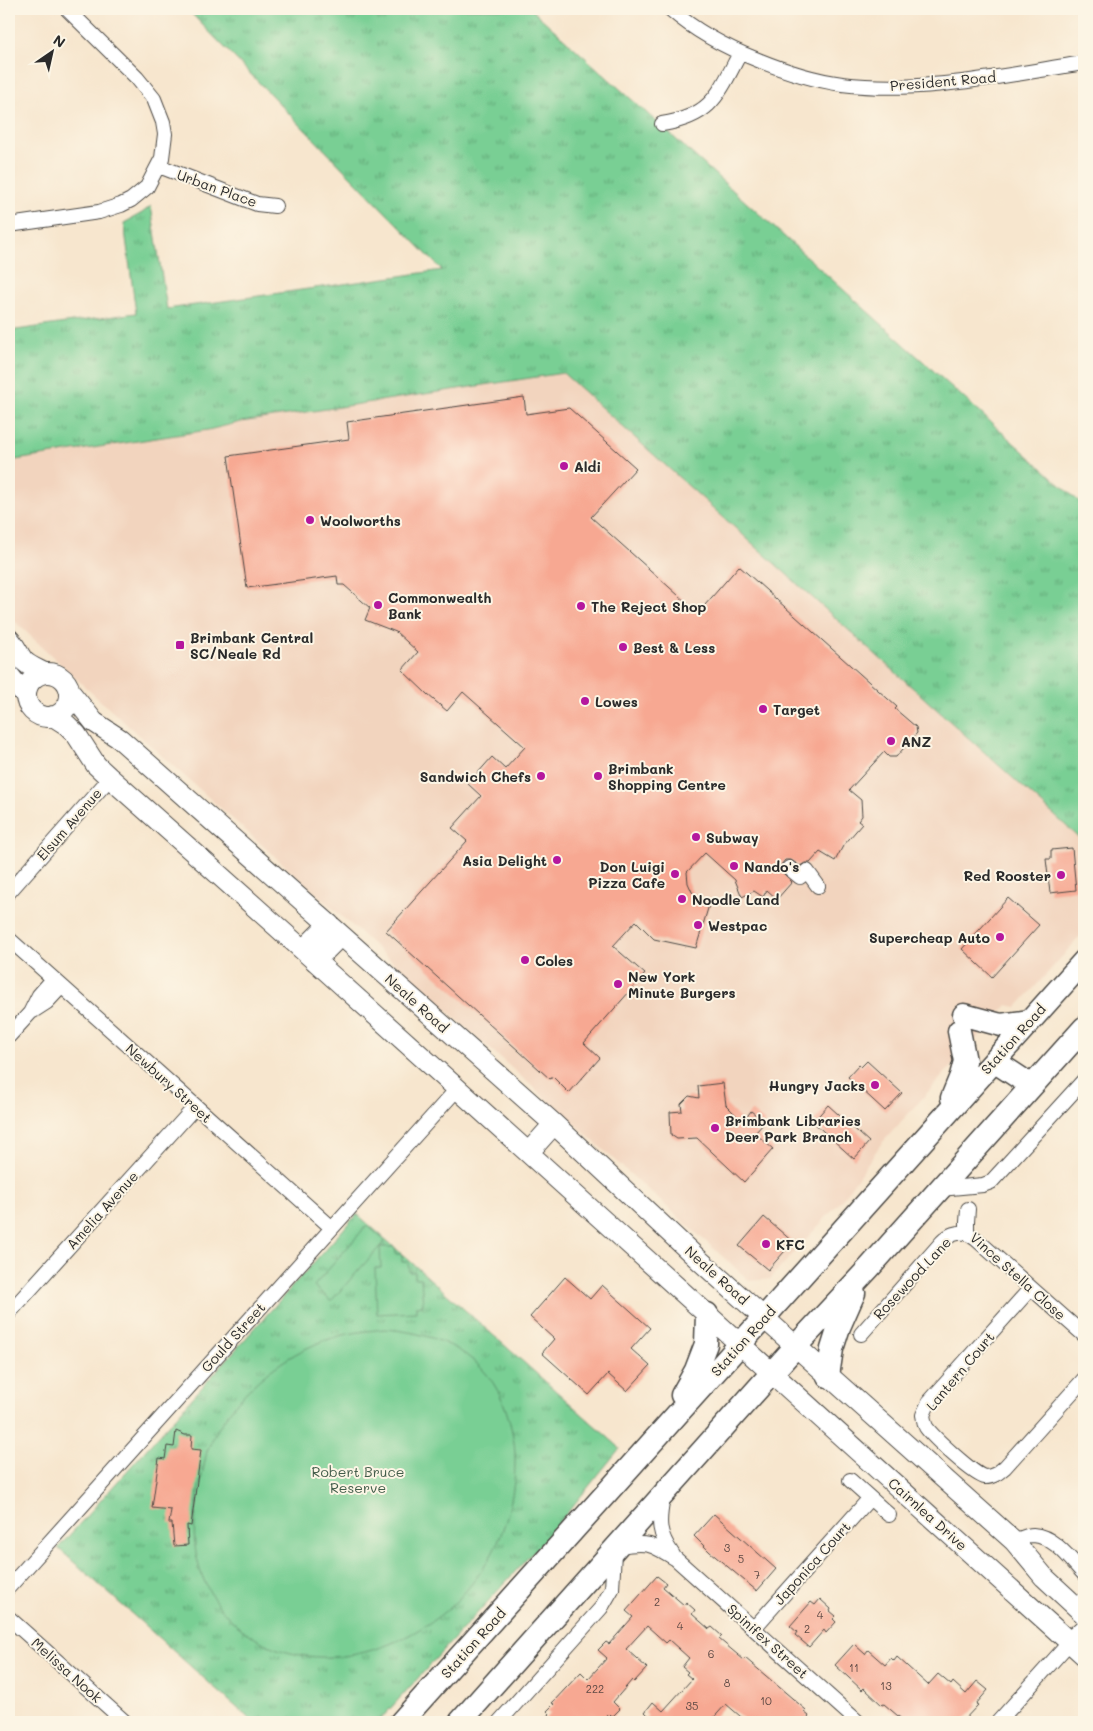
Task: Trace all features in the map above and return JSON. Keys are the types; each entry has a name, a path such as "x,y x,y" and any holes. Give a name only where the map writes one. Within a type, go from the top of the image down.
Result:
{"main road":[{"name":"Station Road","path":"402,1722 1084,961"},
{"path":"944,1115 966,1061 962,1023 1001,1025 1030,1021"},
{"path":"460,1722 796,1346 869,1268 1084,1028"},
{"path":"998,1056 1032,1086"},
{"path":"828,1376 832,1349 839,1327 850,1299 869,1268"},
{"path":"660,1433 696,1370 702,1355 706,1344 707,1314"}],"street":[{"path":"9,225 99,212 121,205 131,200 147,187 159,166 165,134 163,122 154,99 136,78 67,9"},
{"name":"President Road","path":"670,9 710,36 740,53 781,69 841,84 874,87 933,85 1084,63"},
{"path":"662,124 692,117 711,103 740,53"},
{"name":"Urban Place","path":"159,166 257,204 275,206"},
{"path":"9,639 23,660 44,673"},
{"path":"9,675 26,696 29,706 42,716 53,716 62,712 70,698 70,692 68,685 61,678 52,673 44,673 35,677 30,682 26,696"},
{"name":"Neale Road","path":"70,692 94,722 120,739 335,929 554,1124 698,1259 796,1346"},
{"path":"53,716 67,725 76,734 96,765 110,778 458,1088 740,1345"},
{"name":"Elsum Avenue","path":"9,892 110,778"},
{"path":"789,868 800,877 807,871 818,886"},
{"path":"309,956 335,929"},
{"name":"Newbury Street","path":"9,939 331,1227"},
{"path":"9,1036 30,1013 39,995 57,983"},
{"path":"940,1189 983,1185 991,1182 1084,1080"},
{"name":"Gould Street","path":"11,1579 458,1088"},
{"name":"Amelia Avenue","path":"9,1313 196,1107"},
{"path":"529,1152 554,1124"},
{"name":"Vince Stella Close","path":"968,1210 968,1233 976,1238 1084,1335"},
{"name":"Rosewood Lane","path":"861,1334 942,1242 955,1233 968,1233"},
{"name":"Lantern Court","path":"1031,1288 929,1402 923,1416 926,1426 972,1470 984,1477 992,1476 998,1474 1006,1467 1084,1379"},
{"name":"Cairnlea Drive","path":"740,1345 1079,1642"},
{"path":"796,1346 1014,1541 1044,1577 1084,1614"},
{"path":"850,1480 889,1515"},
{"name":"Spinifex Street","path":"663,1496 659,1517 660,1531 663,1540 676,1559"},
{"name":"Japonica Court","path":"754,1628 870,1498"},
{"path":"1014,1541 1032,1535 1044,1538 1058,1547 1084,1574"},
{"name":"Spinifex Street","path":"616,1549 640,1542 650,1544 676,1559 858,1722"},
{"path":"499,1722 602,1608 612,1588 616,1549"},
{"name":"Melissa Nook","path":"9,1618 125,1722"},
{"path":"998,1722 1079,1642"}],"shaded area":[{"name":"Brimbank Shopping Centre","path":"563,373 1084,842 1084,932 1017,1007 1007,1005 965,1051 881,1144 841,1201 770,1279 750,1281 95,696 9,616 9,461 208,430 241,422"}],"green space":[{"path":"187,9 531,9 1084,506 1084,842 563,373 241,422 208,430 9,461 9,331 136,313 124,223 151,206 167,309 442,270"},
{"name":"Robert Bruce Reserve","path":"357,1214 620,1448 555,1528 378,1722 253,1722 58,1548"},
{"path":"367,1225 385,1241 331,1301 314,1286"},
{"path":"380,1247 395,1247 396,1254 402,1254 402,1262 408,1262 409,1272 415,1272 415,1278 421,1278 423,1305 416,1306 416,1312 377,1314 375,1268 381,1268"},
{"path":"385,1329 405,1331 424,1336 459,1350 474,1361 498,1391 510,1421 515,1451 515,1471 507,1516 497,1545 482,1570 453,1605 424,1626 399,1640 371,1650 344,1656 316,1657 288,1652 262,1642 237,1625 221,1609 208,1590 197,1557 194,1534 198,1498 207,1451 229,1413 259,1380 276,1366 315,1344 354,1333"}],"building":[{"path":"524,397 526,414 569,408 636,468 591,517 698,613 739,566 897,707 895,709 916,727 917,733 896,757 889,757 884,752 849,790 861,800 862,816 858,821 862,824 843,846 835,861 820,852 810,863 800,866 791,860 785,860 780,866 781,871 792,882 777,899 767,890 763,897 754,891 742,897 735,880 705,853 687,872 688,883 692,892 709,905 696,948 654,939 636,921 613,946 645,974 584,1043 600,1058 569,1093 553,1077 550,1079 386,931 467,841 452,828 481,796 468,784 492,757 505,769 525,747 463,692 447,711 428,695 402,670 418,652 396,632 365,620 370,608 344,585 338,585 337,576 247,588 228,456 349,439 347,422"},
{"name":"Red Rooster","path":"1072,848 1076,890 1050,893 1046,859 1051,859 1051,850"},
{"name":"Supercheap Auto","path":"1008,898 1039,925 992,977 962,949"},
{"name":"Hungry Jacks","path":"867,1061 902,1093 885,1111 848,1077 859,1065 861,1067"},
{"name":"Brimbank Libraries Deer Park Branch","path":"723,1083 726,1105 743,1122 751,1111 765,1122 755,1133 773,1149 744,1182 697,1138 677,1139 671,1135 670,1112 682,1111 681,1104 689,1096 699,1098 698,1086"},
{"path":"828,1105 869,1142 854,1159 813,1122"},
{"name":"KFC","path":"764,1217 793,1242 768,1270 739,1246"},
{"path":"565,1277 590,1299 602,1285 650,1328 631,1349 650,1366 627,1391 608,1374 589,1395 542,1353 554,1339 530,1317"},
{"path":"176,1431 185,1435 192,1435 191,1449 201,1450 191,1526 187,1525 188,1545 174,1546 172,1523 169,1523 171,1510 152,1508 159,1458 165,1459 167,1446 174,1447"},
{"path":"714,1514 776,1569 757,1591 710,1552 694,1536"},
{"path":"657,1576 666,1583 663,1587 684,1605 686,1602 695,1610 692,1614 709,1629 712,1627 722,1636 719,1639 744,1660 745,1658 806,1710 804,1712 809,1716 804,1722 747,1722 726,1704 710,1722 642,1722 648,1715 645,1712 653,1702 663,1711 692,1679 682,1667 689,1658 669,1640 666,1643 647,1626 626,1649 647,1668 634,1682 632,1680 613,1702 620,1709 612,1717 609,1714 602,1722 542,1722 550,1714 547,1711 554,1704 552,1703 581,1672 588,1679 607,1658 598,1650 606,1642 609,1644 633,1617 626,1611"},
{"path":"820,1599 836,1616 833,1619 836,1622 826,1633 824,1630 809,1647 795,1635 797,1632 790,1626 811,1602 815,1605"},
{"path":"854,1644 865,1654 868,1650 885,1665 891,1658 894,1661 897,1657 928,1685 938,1674 951,1685 953,1682 966,1694 977,1681 988,1690 976,1704 978,1705 962,1722 905,1722 884,1704 882,1705 864,1688 862,1690 835,1665"}],"place":[{"name":"Aldi","path":"564,466"},
{"name":"Woolworths","path":"310,520"},
{"name":"Commonwealth Bank","path":"378,605"},
{"name":"The Reject Shop","path":"581,606"},
{"name":"Brimbank Central SC/Neale Rd","path":"180,645"},
{"name":"Best & Less","path":"623,647"},
{"name":"Lowes","path":"585,701"},
{"name":"Target","path":"763,709"},
{"name":"ANZ","path":"891,741"},
{"name":"Sandwich Chefs","path":"541,776"},
{"name":"Brimbank Shopping Centre","path":"598,776"},
{"name":"Subway","path":"696,837"},
{"name":"Asia Delight","path":"557,860"},
{"name":"Nando's","path":"734,866"},
{"name":"Don Luigi Pizza Cafe","path":"675,874"},
{"name":"Red Rooster","path":"1061,875"},
{"name":"Noodle Land","path":"682,899"},
{"name":"Westpac","path":"698,925"},
{"name":"Supercheap Auto","path":"1000,937"},
{"name":"Coles","path":"525,960"},
{"name":"New York Minute Burgers","path":"618,984"},
{"name":"Hungry Jacks","path":"875,1085"},
{"name":"Brimbank Libraries Deer Park Branch","path":"715,1128"},
{"name":"KFC","path":"766,1244"}]}
